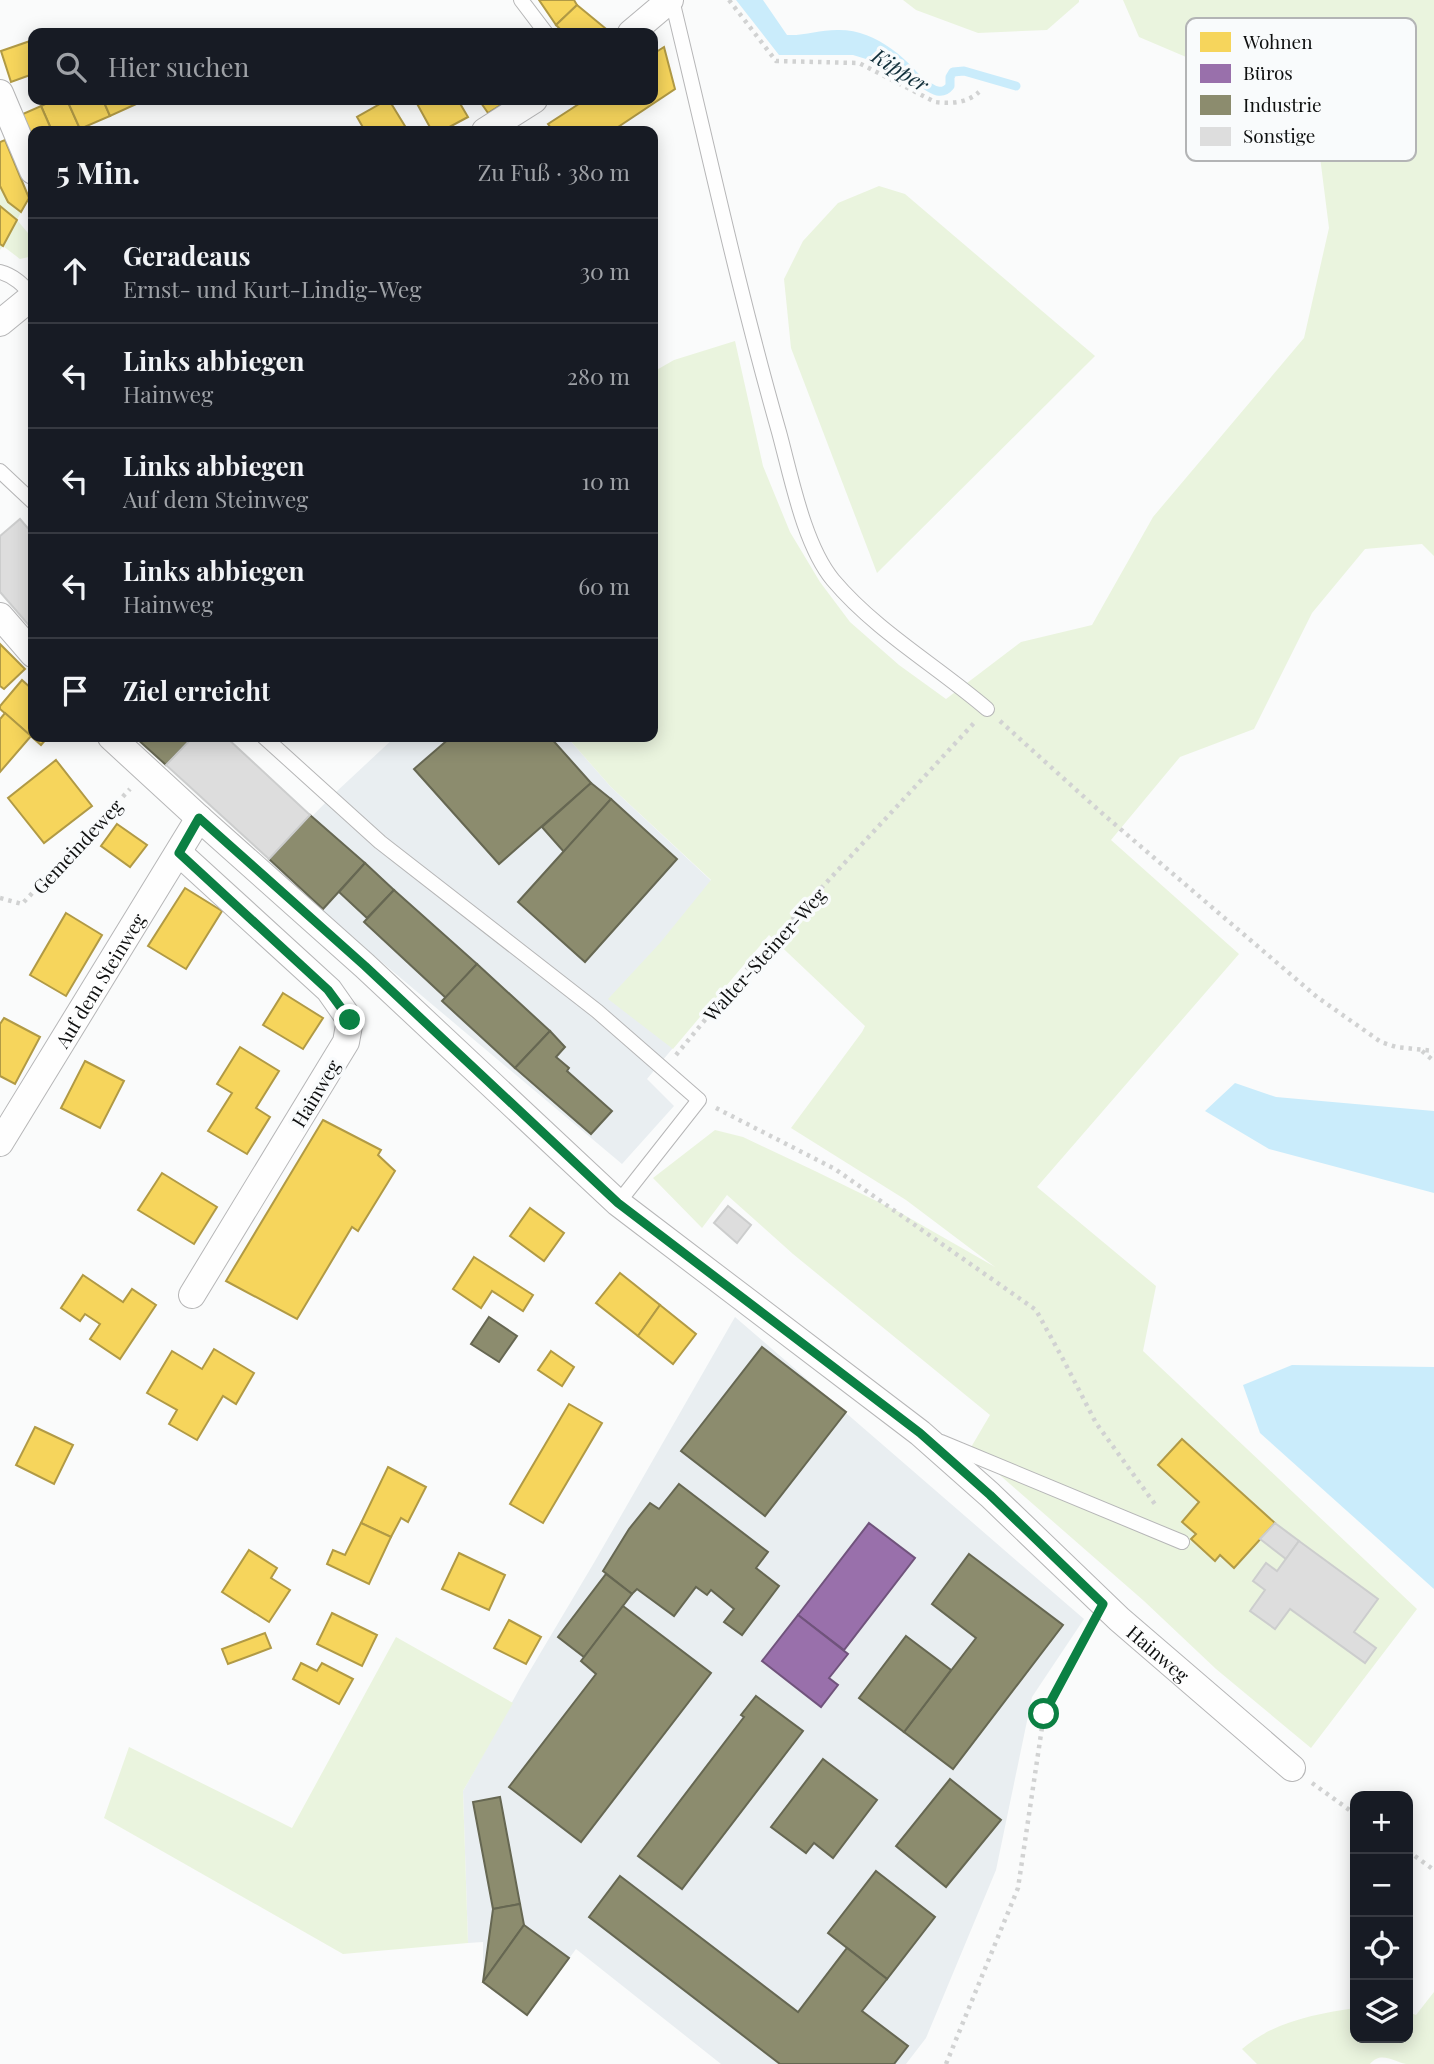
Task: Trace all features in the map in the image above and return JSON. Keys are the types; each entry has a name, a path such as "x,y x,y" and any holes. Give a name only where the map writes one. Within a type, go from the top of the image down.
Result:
{"street":[{"path":"637,28 671,0"},
{"path":"0,93 28,159"},
{"path":"493,126 526,105"},
{"path":"0,323 28,300"},
{"path":"0,616 28,648"},
{"name":"Hainweg","path":"116,742 365,966 618,1203 920,1433 990,1495 1103,1604 1292,1768"},
{"name":"Auf dem Steinweg","path":"0,1143 199,818"},
{"name":"Hainweg","path":"179,853 328,990 350,1020 346,1042 192,1295"}],"lane":[{"path":"520,0 542,28"},
{"path":"671,0 755,349 809,537 832,579 869,615 987,709"},
{"path":"0,272 10,275 28,291"},
{"path":"0,471 28,497"},
{"path":"270,742 380,842 597,1011 699,1100 618,1203"},
{"path":"920,1433 1182,1542"}],"path":[{"path":"729,0 776,61 859,63 935,102 948,104 973,97 979,92"},
{"path":"987,709 1104,815 1317,997 1381,1042 1396,1047 1434,1051"},
{"name":"Walter-Steiner-Weg","path":"664,1069 752,963 987,709"},
{"name":"Gemeindeweg","path":"0,898 22,904 147,771"},
{"path":"1421,1050 1434,1061"},
{"path":"699,1100 835,1169 1036,1310 1096,1423 1182,1542"},
{"path":"946,2064 1018,1888 1044,1714 1103,1604"},
{"path":"1292,1768 1350,1810"},
{"path":"1412,1854 1434,1870"}],"shaded area":[{"path":"390,742 571,742 611,787 768,934 647,1079 674,1106 622,1164 265,864"},
{"path":"735,1317 1084,1619 1032,1697 996,1870 926,2038 906,2064 721,2064 576,1949 527,2015 483,1982 483,1942 468,1943 463,1791"}],"green space":[{"path":"903,0 1079,2 1047,30 978,33 916,10"},
{"path":"1123,0 1434,0 1434,556 1422,544 1365,549 1312,613 1254,729 1180,757 1111,840 1239,954 1037,1187 1156,1286 1143,1351 1417,1609 1311,1748 1216,1669 1144,1601 970,1449 990,1415 793,1254 727,1195 702,1228 653,1178 715,1130 743,1137 899,1212 995,1267 906,1200 791,1128 865,1026 769,935 673,1049 608,999 660,943 711,880 611,787 571,742 658,742 658,369 674,360 735,341 763,466 790,532 820,582 850,622 899,665 946,699 1021,642 1092,625 1153,517 1304,338 1329,228 1321,161 1416,161 1416,18 1186,18 1186,57 1139,37"},
{"path":"0,186 21,212 17,220 0,206"},
{"path":"879,186 905,194 1095,356 877,573 791,348 784,279 803,241 838,203"},
{"path":"17,220 28,233 28,257 20,259 3,246 0,250 0,244 3,245"},
{"path":"396,1637 513,1703 463,1791 468,1943 343,1954 104,1818 129,1747 292,1828"},
{"path":"1434,1992 1434,2064 1406,2064 1383,2057 1370,2064 1257,2064 1242,2049 1281,2026 1310,2016 1350,2009 1350,2043 1413,2043 1413,2014 1416,2015"}],"water":[{"path":"736,0 763,0 787,35 837,30 852,31 879,41 913,68 932,90 905,83 866,59 853,55 779,55"},
{"path":"1235,1083 1276,1097 1434,1111 1434,1193 1269,1149 1205,1111"},
{"path":"1292,1365 1434,1367 1434,1589 1260,1433 1243,1385"}],"building: Wohnen":[{"path":"539,0 574,0 577,5 556,25"},
{"path":"577,5 605,28 559,28 556,25"},
{"path":"28,42 28,76 11,82 1,51"},
{"path":"664,47 675,89 658,100 658,51"},
{"path":"69,105 79,126 50,126 41,106"},
{"path":"69,105 105,105 110,116 87,126 79,126"},
{"path":"105,105 134,105 110,116"},
{"path":"378,105 392,105 405,126 362,126 357,117"},
{"path":"418,105 461,105 468,117 451,126 429,126"},
{"path":"482,105 501,105 488,113"},
{"path":"577,105 651,105 620,126 548,124"},
{"path":"41,106 50,126 28,126 28,143 16,117"},
{"path":"5,140 28,196 21,212 8,202 0,186 0,142"},
{"path":"0,206 17,220 3,246 0,244"},
{"path":"0,644 25,669 4,689 0,686"},
{"path":"22,680 28,685 28,734 0,709"},
{"path":"5,713 28,733 28,739 0,772 0,719"},
{"path":"56,760 92,806 44,843 8,798"},
{"path":"117,824 147,845 130,867 101,846"},
{"path":"185,888 222,911 186,969 148,946"},
{"path":"66,913 102,935 66,996 30,975"},
{"path":"283,993 323,1018 303,1049 263,1025"},
{"path":"4,1018 40,1037 15,1084 0,1076 0,1024"},
{"path":"240,1047 279,1071 256,1108 270,1117 247,1154 208,1131 232,1093 217,1084"},
{"path":"85,1061 124,1081 100,1128 61,1108"},
{"path":"323,1120 381,1150 378,1155 395,1171 358,1231 352,1227 297,1319 226,1281"},
{"path":"162,1173 217,1207 194,1244 138,1210"},
{"path":"530,1208 564,1233 544,1261 510,1236"},
{"path":"474,1257 533,1295 523,1311 492,1291 481,1308 453,1289"},
{"path":"620,1273 660,1305 638,1336 596,1303"},
{"path":"83,1275 123,1302 132,1289 156,1305 120,1359 90,1339 100,1324 85,1314 80,1321 61,1308"},
{"path":"660,1305 696,1334 673,1364 638,1336"},
{"path":"214,1349 254,1373 236,1404 223,1396 197,1440 169,1424 177,1410 147,1393 172,1351 202,1369"},
{"path":"551,1351 574,1367 562,1386 538,1370"},
{"path":"569,1404 602,1423 543,1523 510,1504"},
{"path":"35,1427 73,1445 54,1484 16,1465"},
{"path":"1182,1439 1275,1523 1234,1568 1220,1555 1215,1561 1191,1539 1196,1534 1182,1522 1199,1502 1158,1465"},
{"path":"388,1467 426,1487 408,1522 401,1518 391,1537 361,1523"},
{"path":"361,1523 391,1537 369,1584 327,1564 333,1550 345,1555"},
{"path":"249,1550 277,1568 271,1578 290,1590 269,1622 222,1592"},
{"path":"459,1553 505,1575 489,1610 442,1589"},
{"path":"332,1613 377,1635 362,1666 317,1644"},
{"path":"509,1620 541,1637 526,1664 494,1648"},
{"path":"265,1633 271,1648 228,1664 222,1649"},
{"path":"301,1663 317,1671 322,1663 353,1679 339,1704 293,1679"}],"building: Büros":[{"path":"869,1523 915,1558 844,1650 798,1615"},
{"path":"798,1615 848,1654 829,1678 838,1685 821,1707 762,1661"}],"building: Industrie":[{"path":"141,742 188,742 166,765"},
{"path":"445,742 554,742 591,783 499,864 414,769"},
{"path":"591,783 611,799 564,852 542,827"},
{"path":"611,799 677,859 585,962 518,902"},
{"path":"310,815 365,863 323,909 269,859"},
{"path":"365,863 394,890 367,918 339,892"},
{"path":"394,890 477,964 446,998 364,922"},
{"path":"477,964 550,1031 515,1068 442,1001"},
{"path":"550,1031 565,1047 556,1057 569,1068 567,1071 612,1111 591,1134 515,1068"},
{"path":"489,1317 517,1336 499,1362 471,1344"},
{"path":"762,1347 846,1412 765,1516 681,1451"},
{"path":"679,1484 768,1552 756,1568 779,1586 742,1635 724,1622 734,1609 711,1590 707,1595 696,1587 674,1616 637,1589 632,1594 603,1571 629,1529 650,1503 659,1509"},
{"path":"969,1554 1063,1625 953,1769 904,1732 976,1638 932,1604"},
{"path":"606,1574 632,1594 584,1657 558,1637"},
{"path":"623,1606 711,1673 581,1842 509,1787 596,1674 581,1661"},
{"path":"906,1636 951,1670 904,1732 859,1698"},
{"path":"756,1696 803,1731 682,1889 638,1856 744,1717 741,1715"},
{"path":"823,1759 877,1800 833,1858 814,1843 806,1853 771,1827"},
{"path":"950,1779 1001,1820 946,1887 896,1846"},
{"path":"500,1797 520,1904 493,1909 473,1802"},
{"path":"876,1871 935,1917 887,1979 828,1933"},
{"path":"620,1876 798,2012 847,1948 887,1979 862,2011 908,2046 894,2064 780,2064 589,1917"},
{"path":"520,1904 524,1925 483,1982 493,1909"},
{"path":"524,1925 569,1958 527,2015 483,1982"}],"building: Sonstige":[{"path":"20,519 28,528 28,624 0,592 0,536"},
{"path":"188,742 231,742 310,815 269,859 166,765"},
{"path":"728,1206 751,1225 737,1243 714,1223"},
{"path":"1275,1523 1299,1541 1286,1559 1260,1539"},
{"path":"1299,1541 1378,1599 1354,1632 1376,1648 1365,1663 1290,1609 1275,1629 1250,1611 1265,1590 1253,1581 1266,1563 1277,1571"}],"waterway":[{"name":"Kipper","path":"924,84 934,90 944,91 950,86 953,72 964,71 1016,86"}],"route":[{"path":"350,1020 328,990 179,853 199,818 365,966 618,1203 920,1433 990,1495 1103,1604 1044,1714"}]}
